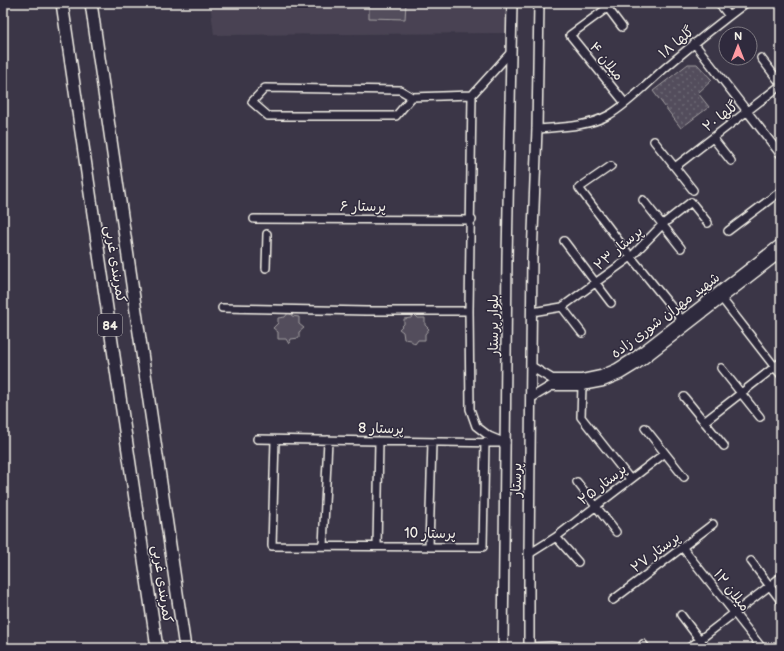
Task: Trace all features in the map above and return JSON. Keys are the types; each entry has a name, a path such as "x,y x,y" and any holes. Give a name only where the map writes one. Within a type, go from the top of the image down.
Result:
{"highway":[{"name":"کمربندی غربی","path":"62,3 158,648"},
{"name":"کمربندی غربی","path":"91,3 185,648"}],"main road":[{"name":"بلوار پرستار","path":"503,648 507,258 512,3"},
{"path":"532,312 539,3"},
{"name":"پرستار","path":"529,647 532,312"}],"street":[{"path":"719,3 729,16"},
{"name":"گلها ۱۸","path":"537,129 590,123 608,115 625,103 694,43 746,3"},
{"path":"606,5 622,27"},
{"name":"میلان ۴","path":"606,5 570,35 625,103"},
{"path":"694,43 781,155"},
{"path":"506,443 489,436 476,426 470,409 469,311 472,220 472,95 512,52"},
{"path":"761,58 781,84"},
{"name":"گلها ۲۰","path":"675,167 781,84"},
{"path":"412,97 396,116 268,116 252,102 264,88 400,90 412,97 472,95"},
{"path":"713,138 731,161"},
{"path":"654,141 693,190"},
{"path":"611,166 579,188 631,257 682,320"},
{"path":"728,231 781,191"},
{"path":"643,200 681,248"},
{"name":"پرستار ۲۳","path":"532,312 562,307 597,283 631,257 663,224 692,202 708,223"},
{"name":"پرستار ۶","path":"254,219 472,220"},
{"path":"266,268 267,234"},
{"path":"564,241 611,303"},
{"name":"شهید مهران شوری زاده","path":"531,398 551,386 582,386 603,382 638,364 781,243"},
{"name":"شهید مهران شوری زاده","path":"532,367 552,378 582,378 601,374 616,368 633,358 682,320 781,253"},
{"path":"719,296 781,375"},
{"path":"562,307 582,333"},
{"path":"222,308 469,311"},
{"path":"704,422 781,362"},
{"path":"721,368 760,417"},
{"path":"582,386 581,417 630,479"},
{"path":"684,397 724,446"},
{"path":"645,428 684,477"},
{"name":"پرستار 8","path":"256,439 506,443"},
{"name":"پرستار 10","path":"275,440 272,546 483,547 486,442"},
{"path":"323,546 328,440"},
{"path":"377,546 379,441"},
{"path":"429,547 432,442"},
{"name":"پرستار ۲۵","path":"529,554 556,537 664,453"},
{"path":"577,482 616,532"},
{"name":"پرستار ۲۷","path":"612,600 713,524"},
{"path":"556,537 578,562"},
{"name":"میلان ۱۲","path":"682,547 762,648"},
{"path":"750,561 781,601"},
{"path":"689,648 781,577"},
{"path":"681,616 706,648"},
{"path":"529,647 551,646 572,648"}],"shaded area":[{"path":"210,3 507,3 506,33 214,35"},
{"path":"369,3 406,3 405,19 369,18"},
{"path":"688,64 697,64 712,80 698,93 709,107 681,128 653,91"},
{"path":"289,312 292,316 299,317 299,324 304,328 299,332 299,338 291,339 289,344 286,339 278,339 278,332 273,328 278,323 278,318 285,317"},
{"path":"414,314 418,318 425,318 425,325 429,329 425,334 425,340 418,340 415,344 410,340 404,339 403,332 399,329 404,324 404,319 411,318"}]}
